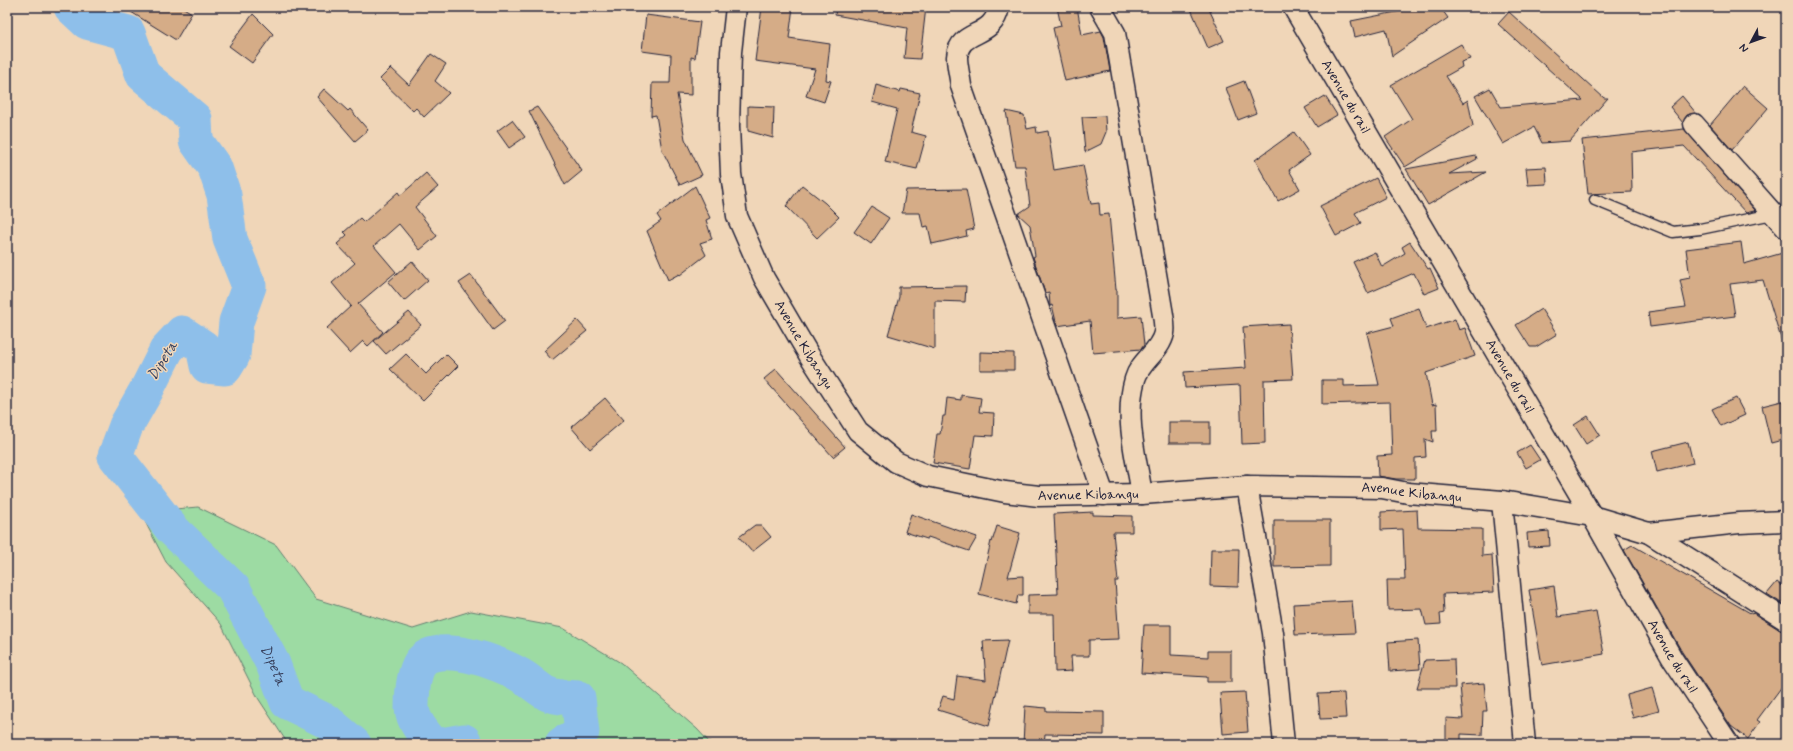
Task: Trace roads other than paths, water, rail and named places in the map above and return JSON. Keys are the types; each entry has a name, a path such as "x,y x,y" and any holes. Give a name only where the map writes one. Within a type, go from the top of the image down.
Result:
{"street":[{"name":"Avenue Kibangu","path":"736,7 731,52 729,126 731,174 737,216 764,278 809,355 858,432 896,462 928,476 1005,492 1039,496 1142,494 1247,486 1382,488 1408,493 1502,501 1592,516 1649,533 1739,523 1786,521"},
{"path":"999,7 997,18 992,25 968,37 960,46 957,58 962,86 1104,495"},
{"path":"1100,7 1115,33 1163,315 1164,333 1157,349 1143,364 1135,378 1132,397 1130,415 1142,494"},
{"name":"Avenue du rail","path":"1293,7 1592,516 1672,658 1729,744"},
{"path":"1694,124 1780,221"},
{"path":"1247,486 1273,633 1284,744"},
{"path":"1502,501 1525,744"},
{"path":"1649,533 1786,620"}],"lane":[{"path":"1595,200 1673,232 1780,221"}],"waterway":[{"name":"Dipeta","path":"71,7 87,22 128,33 143,75 195,119 196,141 215,168 224,195 230,239 249,286 236,322 233,355 225,368 207,366 203,347 182,333 167,349 126,426 115,456 172,529 233,588 273,664 287,702 328,722 354,744"},
{"name":"Dipeta","path":"433,744 414,718 412,708 413,691 414,679 420,663 428,656 440,653 454,653 484,660 511,670 548,694 559,697 578,698 582,732 562,744"},
{"name":"Dipeta","path":"447,744 464,741 465,744"}]}
